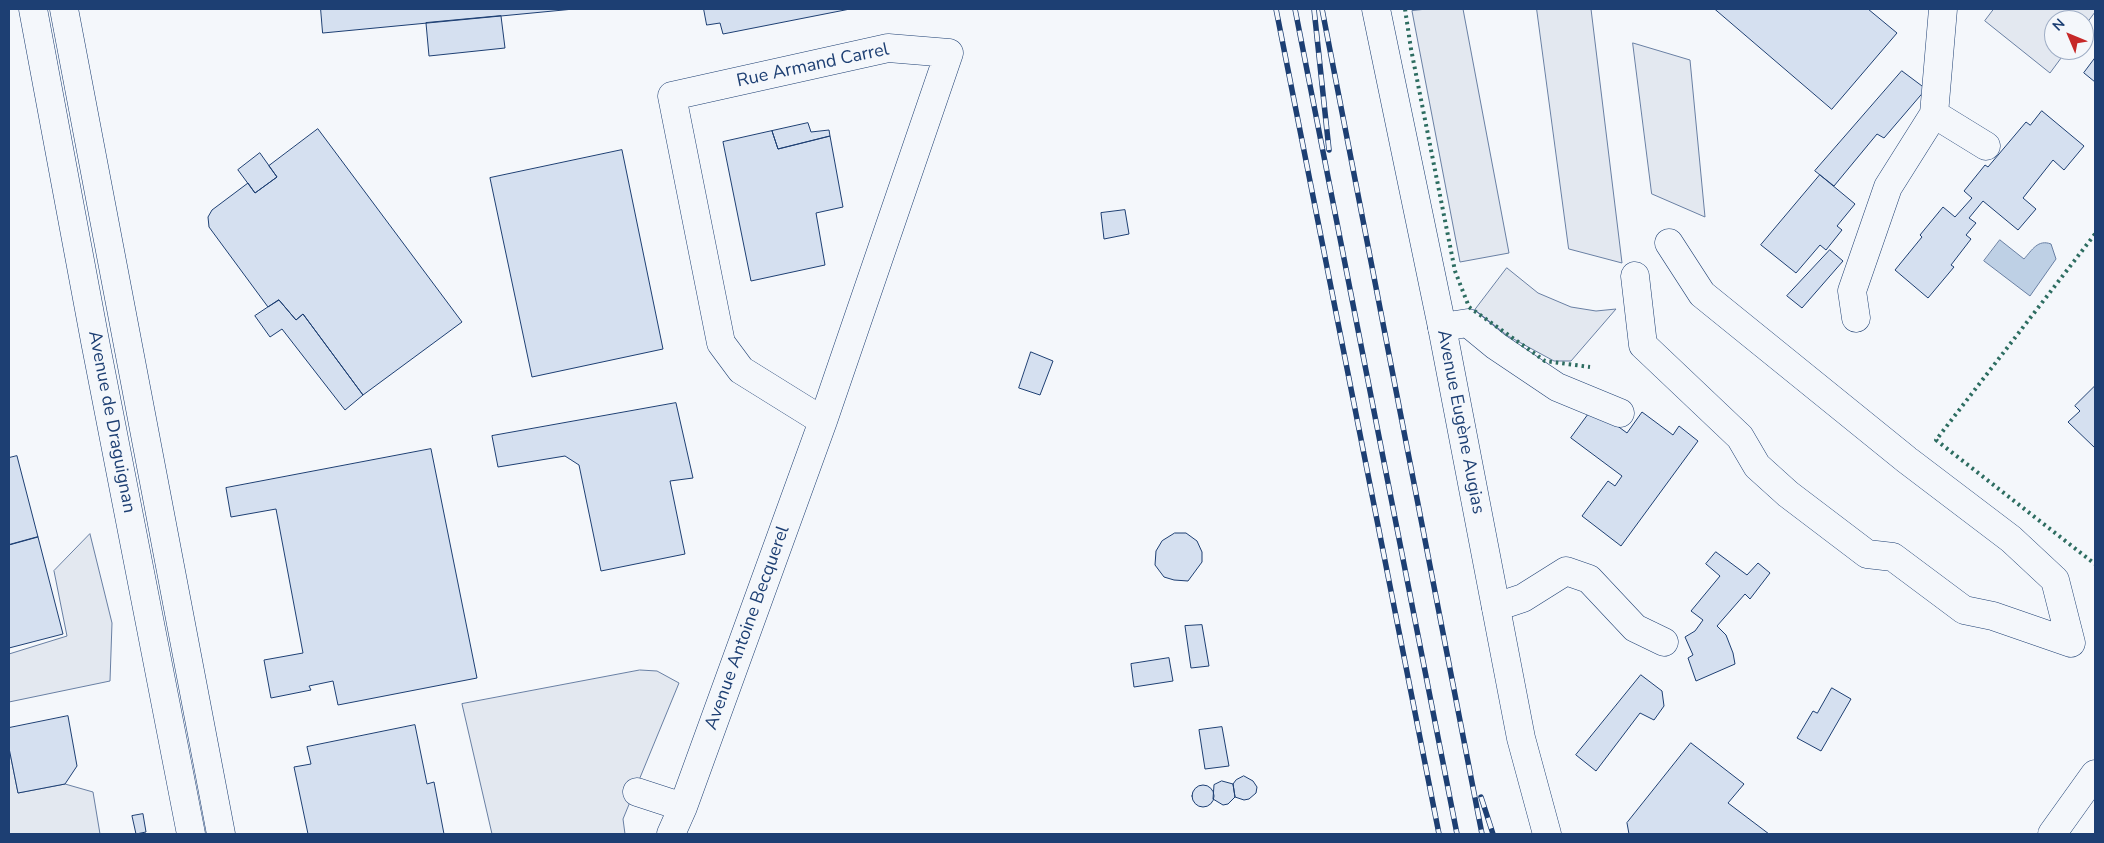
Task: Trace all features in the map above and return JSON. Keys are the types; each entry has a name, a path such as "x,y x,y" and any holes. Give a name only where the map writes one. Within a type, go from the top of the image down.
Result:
{"main road":[{"name":"Avenue de Draguignan","path":"33,9 86,296 191,834"},
{"name":"Avenue de Draguignan","path":"64,9 221,834"},
{"name":"Avenue Eugène Augias","path":"1376,9 1442,327 1521,738 1547,834"},
{"path":"1856,318 1852,291 1888,187 1934,114 1943,9"},
{"name":"Rue Armand Carrel","path":"888,48 949,53 839,374 823,420 741,370 721,344 672,96 888,48"},
{"path":"1934,114 1986,146"},
{"path":"1635,276 1643,345 1740,437 1757,466 1788,494 1867,554 1893,557 1964,610 1993,616 2071,643 2055,580 2011,538 1907,460 1702,294 1669,243"},
{"path":"1442,327 1468,323 1496,346 1557,387 1620,413"},
{"name":"Avenue Antoine Becquerel","path":"671,834 683,807 823,420"},
{"path":"1496,607 1524,598 1566,571 1589,579 1635,628 1664,642"},
{"path":"2052,834 2095,774"},
{"path":"637,792 683,807"}],"shaded area":[{"path":"1463,9 1509,253 1460,262 1412,11"},
{"path":"1537,9 1591,9 1622,263 1569,249"},
{"path":"1994,9 2095,9 2094,13 2094,10 2044,10 2044,60 2060,60 2050,73 1985,21"},
{"path":"1633,43 1690,60 1705,217 1652,194"},
{"path":"1507,268 1538,293 1571,307 1596,311 1616,309 1571,361 1554,361 1508,336 1475,310"},
{"path":"90,534 112,623 110,681 9,702 9,654 67,636 54,571"},
{"path":"640,670 657,671 679,683 623,819 625,834 492,834 462,704"},
{"path":"9,748 18,793 65,784 93,792 100,834 9,834"}],"water":[{"path":"2000,240 2024,259 2039,244 2051,244 2056,259 2030,296 1984,261"}],"building":[{"path":"321,9 574,9 323,33"},
{"path":"704,9 850,9 723,34 720,23 707,25"},
{"path":"1715,9 1868,9 1897,33 1832,109"},
{"path":"501,16 505,48 429,56 426,23"},
{"path":"2095,58 2095,82 2084,73"},
{"path":"1902,71 1926,89 1884,138 1877,134 1834,186 1815,171"},
{"path":"2042,111 2084,146 2064,170 2053,160 2023,198 2036,209 2018,230 1983,201 1969,218 1976,223 1966,235 1971,239 1951,265 1954,267 1928,298 1895,270 1943,207 1955,217 1972,198 1964,191 1985,165 1988,167 2026,122 2030,125"},
{"path":"808,123 811,132 829,130 830,136 778,149 772,131"},
{"path":"318,129 462,322 363,395 303,314 296,320 279,300 268,307 209,227 208,217 212,210 248,183 255,193 277,177 269,166"},
{"path":"772,131 778,149 830,136 843,207 816,213 825,265 751,281 723,142"},
{"path":"622,150 663,349 532,377 490,178"},
{"path":"260,153 277,177 255,193 238,170"},
{"path":"1820,175 1855,204 1837,226 1842,230 1826,250 1820,245 1796,273 1761,245"},
{"path":"1125,210 1129,234 1104,239 1101,213"},
{"path":"1830,250 1843,261 1802,308 1787,296"},
{"path":"279,300 296,320 303,314 363,395 345,410 282,329 270,337 255,316"},
{"path":"1031,352 1053,361 1040,395 1019,388"},
{"path":"2095,386 2095,448 2068,422 2080,411 2075,406"},
{"path":"676,403 693,478 670,481 685,554 601,571 579,465 565,456 498,467 492,436"},
{"path":"1593,408 1627,433 1642,412 1673,435 1679,426 1698,441 1621,546 1582,516 1608,481 1615,486 1622,476 1571,438"},
{"path":"431,449 477,678 338,705 333,681 309,686 311,690 271,698 264,660 303,653 276,509 231,517 226,488"},
{"path":"17,456 38,537 9,545 9,458"},
{"path":"1175,533 1186,533 1197,541 1202,552 1202,562 1188,581 1164,577 1155,565 1156,551 1162,541"},
{"path":"38,537 63,634 9,648 9,545"},
{"path":"1716,552 1747,575 1758,563 1770,573 1750,599 1745,594 1717,626 1726,635 1735,664 1696,681 1688,658 1693,655 1685,637 1695,631 1703,620 1691,611 1720,576 1706,564"},
{"path":"1202,625 1209,666 1191,668 1185,626"},
{"path":"1169,658 1173,681 1134,687 1131,664"},
{"path":"1641,675 1662,691 1664,706 1654,720 1640,713 1596,771 1576,755"},
{"path":"1832,688 1851,699 1821,751 1797,738 1813,711 1817,713"},
{"path":"68,716 77,766 65,784 18,793 9,748 9,728"},
{"path":"415,725 427,784 434,782 444,834 308,834 294,767 311,764 307,747"},
{"path":"1222,727 1229,766 1205,769 1199,730"},
{"path":"1691,743 1744,784 1728,803 1769,834 1629,834 1627,823"},
{"path":"1244,776 1253,781 1257,787 1256,793 1249,799 1244,800 1235,797 1233,784"},
{"path":"1222,781 1233,784 1235,797 1228,804 1223,805 1213,799 1214,785"},
{"path":"1203,785 1211,788 1214,796 1211,804 1203,807 1195,804 1192,796 1195,788"},
{"path":"143,814 146,832 136,834 132,816"}],"railway":[{"path":"1276,9 1439,834"},
{"path":"1295,9 1457,834"},
{"path":"1314,9 1329,150"},
{"path":"1322,9 1482,834"},
{"path":"1481,797 1493,834"}],"hedge":[{"path":"1405,9 1411,49 1455,271 1469,307 1545,361 1590,367"},
{"path":"2095,234 1936,440 2095,564"}]}
